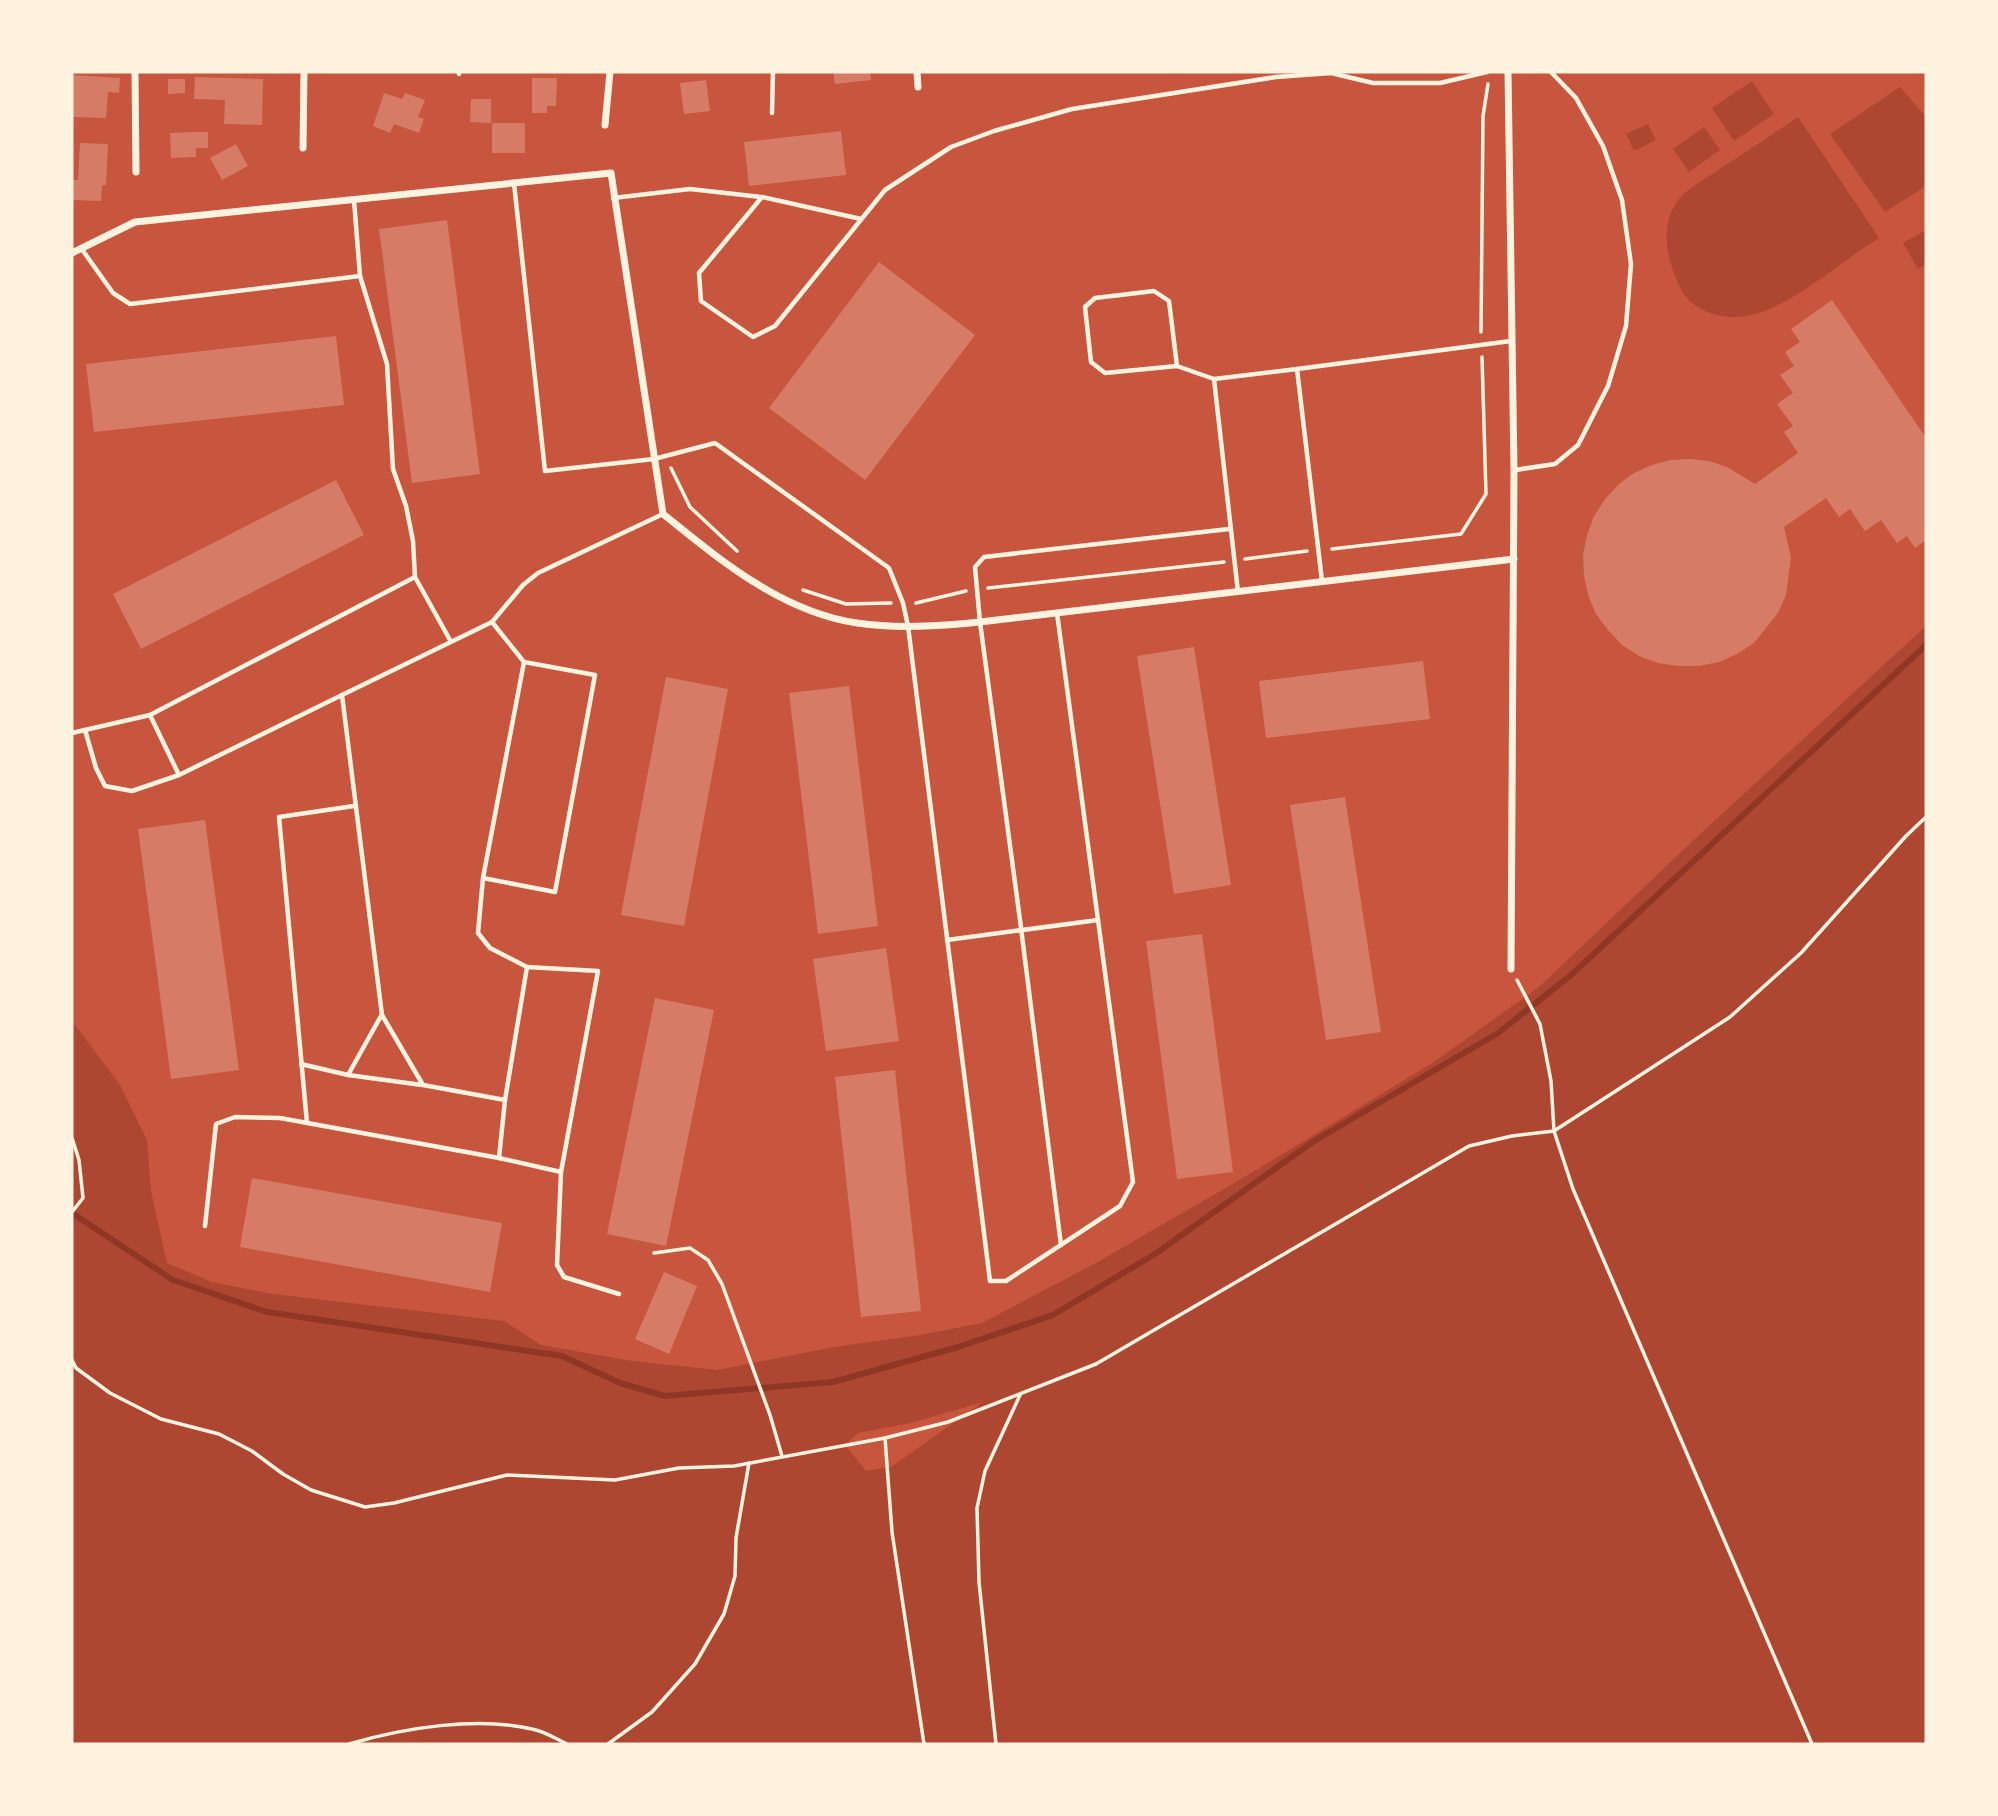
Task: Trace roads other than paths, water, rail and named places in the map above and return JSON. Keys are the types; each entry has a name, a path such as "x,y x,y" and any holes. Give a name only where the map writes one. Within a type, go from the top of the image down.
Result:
{"street":[{"path":"135,72 136,172"},
{"path":"303,148 304,72"},
{"path":"605,125 610,72"},
{"path":"917,72 918,87"},
{"path":"1508,72 1514,470 1511,969"},
{"path":"72,253 135,222 611,173 663,514 745,577 807,610 856,622 924,627 980,622 1514,559"}],"lane":[{"path":"772,113 773,72"},
{"path":"762,197 699,273 701,301 753,337 775,326 885,190 951,147 994,131 1072,109 1276,77 1331,73 1373,83 1440,83 1487,72"},
{"path":"1514,470 1555,464 1578,445 1608,386 1626,326 1631,264 1622,200 1603,146 1576,98 1550,72"},
{"path":"514,183 545,471 654,459 715,443 889,568 904,603 908,626 990,1281 1006,1281 1121,1206 1133,1182 1056,613"},
{"path":"613,198 690,189 762,197 861,219"},
{"path":"354,200 360,276 387,364 393,469 406,506 413,541 415,577 450,640"},
{"path":"81,248 113,293 131,304 360,276"},
{"path":"1177,366 1169,301 1154,291 1095,298 1085,307 1091,362 1105,373 1177,366 1214,379 1512,341"},
{"path":"1297,369 1322,582"},
{"path":"1214,379 1238,592"},
{"path":"85,730 96,768 106,786 132,790 179,775 450,640 492,622 523,585 538,573 663,514"},
{"path":"1061,1245 975,567 984,557 1229,529"},
{"path":"72,733 150,715 415,577"},
{"path":"483,878 555,892 595,675 524,662 492,622"},
{"path":"524,662 483,878 478,933 490,948 527,967 598,971 561,1172 557,1265 564,1277 619,1294"},
{"path":"342,695 382,1016 423,1085"},
{"path":"150,715 179,775"},
{"path":"307,1123 279,817 355,806"},
{"path":"947,940 1098,920"},
{"path":"499,1158 505,1100 527,967"},
{"path":"348,1075 382,1016"},
{"path":"301,1064 348,1075 505,1100"},
{"path":"205,1226 216,1124 235,1117 280,1118 561,1172"}],"waterway":[{"path":"72,1213 173,1280 267,1312 562,1356 620,1383 665,1396 833,1382 958,1347 1053,1315 1155,1254 1314,1141 1498,1033 1570,976 1926,645"}]}
